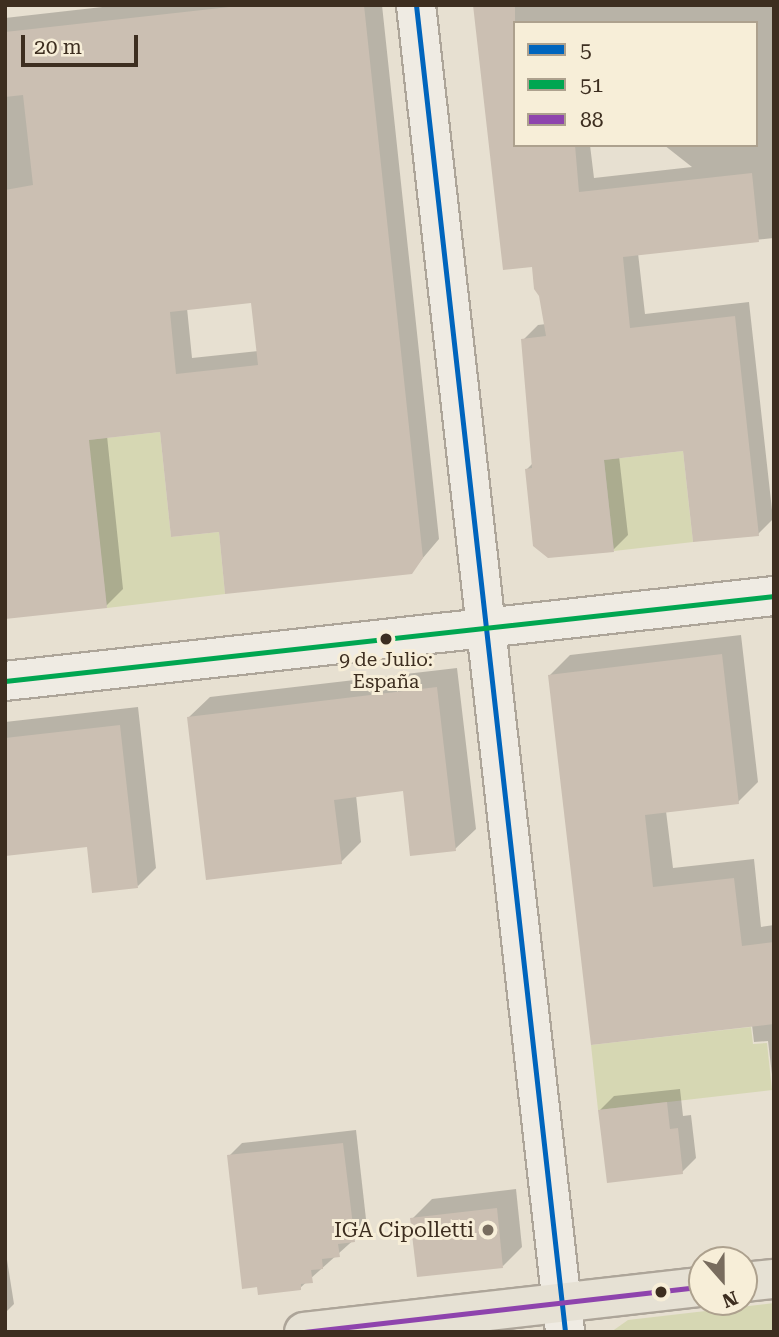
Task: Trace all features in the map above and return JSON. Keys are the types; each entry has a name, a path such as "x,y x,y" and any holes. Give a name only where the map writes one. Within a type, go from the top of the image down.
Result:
{"main road":[{"path":"304,1332 562,1317 688,1290"}],"street":[{"path":"416,5 562,1317"},
{"path":"5,681 774,596"}],"green space":[{"path":"160,432 171,537 219,532 225,594 107,608 88,440"},
{"path":"683,451 693,542 614,551 604,460"},
{"path":"751,1027 753,1044 767,1043 772,1090 598,1110 591,1045"},
{"path":"774,1303 774,1332 611,1332 628,1320 688,1313 688,1316 758,1316 758,1305"}],"building":[{"path":"247,5 364,5 423,558 412,574 225,594 219,532 171,537 160,432 89,440 107,608 5,619 5,190 33,185 23,95 5,97 5,32","holes":["251,303 258,365 176,374 170,312"]},
{"path":"473,5 515,5 513,147 575,147 579,192 752,173 759,242 623,257 630,328 735,316 759,536 693,542 683,451 604,460 614,552 548,558 533,546 525,469 532,468 521,339 546,336 539,296 534,289 532,267 503,270"},
{"path":"722,654 739,804 645,815 653,887 734,878 742,946 774,942 774,1024 591,1045 548,675"},
{"path":"437,687 456,851 410,856 403,791 334,800 342,864 206,880 187,717"},
{"path":"120,725 138,888 92,893 87,847 5,856 5,738"},
{"path":"667,1102 670,1129 678,1128 683,1174 607,1183 598,1110"},
{"path":"343,1143 355,1242 338,1244 340,1257 322,1259 323,1269 311,1270 313,1283 301,1284 301,1290 258,1295 257,1287 242,1289 227,1155"},
{"path":"497,1208 503,1268 417,1277 410,1218"}],"transit line":[{"name":"5","path":"416,5 565,1332"},
{"name":"51","path":"5,681 774,596"},
{"name":"88","path":"304,1332 688,1289"}],"place":[{"name":"9 de Julio: España","path":"386,639"},
{"name":"IGA Cipolletti","path":"488,1230"}]}
